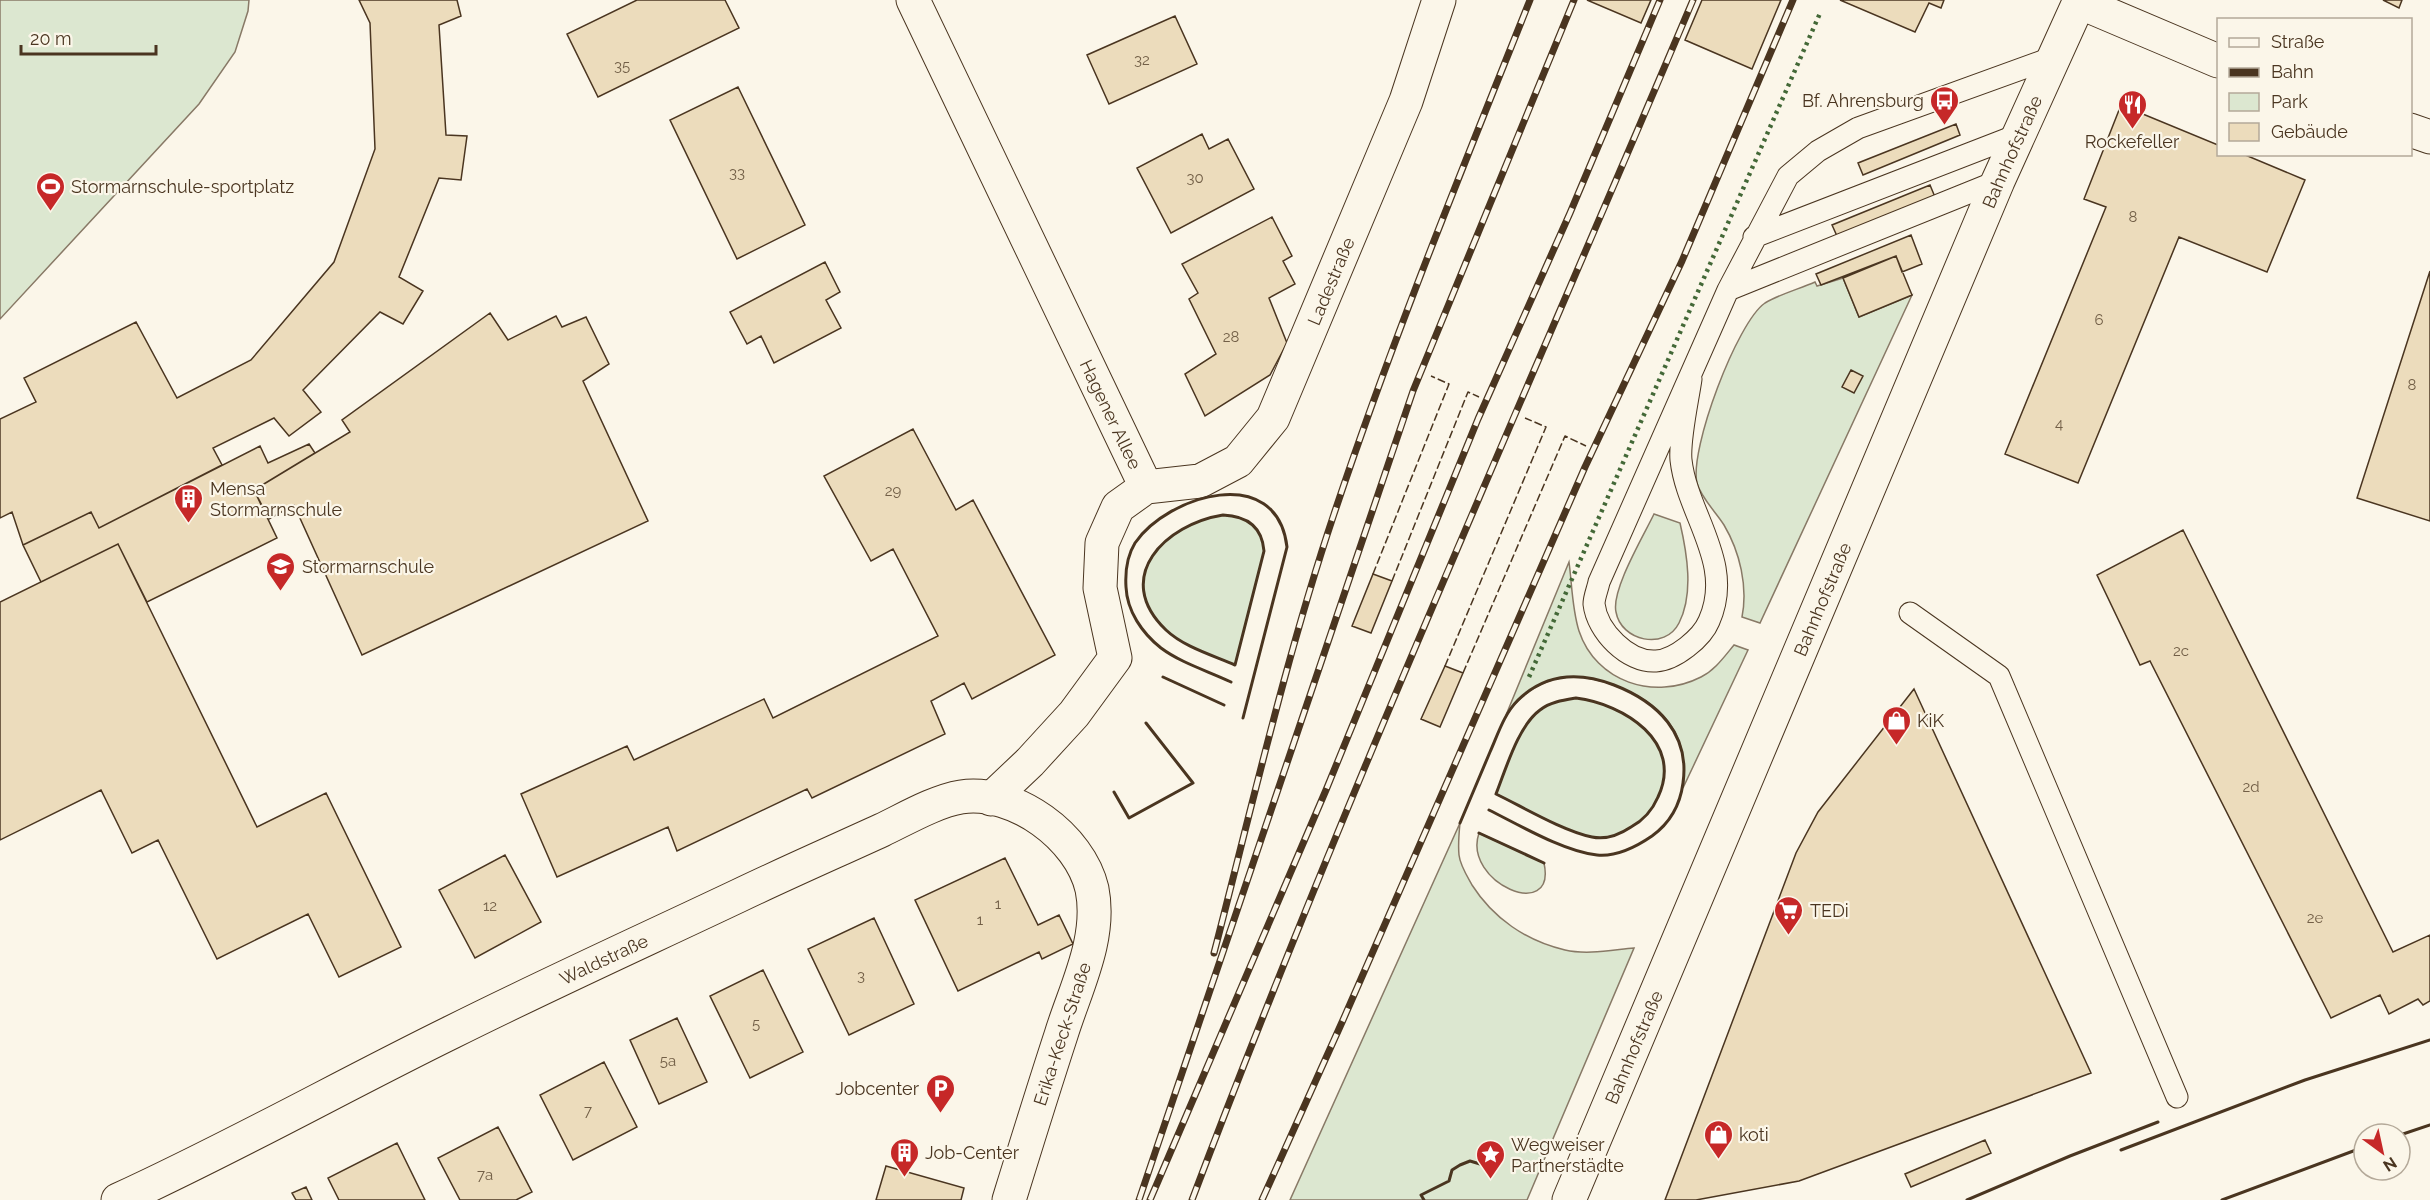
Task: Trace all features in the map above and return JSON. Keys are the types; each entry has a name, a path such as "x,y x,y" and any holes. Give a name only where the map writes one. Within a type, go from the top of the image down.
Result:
{"street":[{"name":"Hagener Allee","path":"913,0 1146,487 1118,507 1101,543 1100,588 1114,657 1074,714 1030,762 991,799"},
{"name":"Ladestraße","path":"1146,487 1200,481 1238,461 1273,418 1406,101 1439,0"},
{"name":"Bahnhofstraße","path":"1569,1200 1998,181 2080,1"},
{"path":"2080,1 2217,61"},
{"path":"2412,131 2430,137"},
{"name":"Waldstraße","path":"118,1200 269,1127 451,1032 777,877 924,810 962,797 991,799 1021,807 1049,824 1066,841 1082,867"},
{"name":"Erika-Keck-Straße","path":"1009,1200 1072,998 1087,959 1094,920 1092,888 1082,867"}],"lane":[{"path":"1690,379 1681,458 1687,490 1713,552 1716,598 1709,621 1701,634 1687,648 1656,661 1637,657 1616,643 1601,626 1594,603 1599,582 1728,290 1788,176 1818,150 1858,128 2055,57"},
{"path":"1754,237 2020,134"},
{"path":"1728,290 1998,181"},
{"path":"1910,613 1999,676 2176,1096"}],"green space":[{"name":"Stormarnschule-sportplatz","path":"0,0 249,0 248,11 235,52 199,104 0,319"},
{"path":"1843,278 1859,317 1912,295 1760,623 1742,617 1744,594 1738,558 1730,535 1699,489 1696,467 1700,444 1729,360 1741,334 1754,315 1765,303 1783,294 1815,282 1817,286"},
{"path":"1654,514 1680,523 1685,547 1688,587 1684,612 1672,632 1664,637 1644,639 1626,630 1616,612 1616,602 1623,577"},
{"path":"1223,515 1246,520 1251,524 1260,535 1264,551 1235,665 1173,636 1150,610 1144,591 1145,573 1152,556 1165,541 1182,529 1202,520"},
{"path":"1569,562 1577,623 1587,649 1613,674 1629,682 1664,687 1683,684 1711,671 1734,645 1748,650 1683,788 1684,769 1678,738 1660,712 1633,693 1600,681 1584,678 1555,679 1530,691 1506,715"},
{"path":"1576,698 1613,708 1630,717 1645,729 1656,743 1663,759 1664,777 1653,807 1640,821 1612,836 1597,838 1581,834 1496,794 1519,737 1532,717 1548,705"},
{"path":"1460,823 1461,863 1480,897 1500,918 1537,941 1565,950 1591,952 1634,948 1527,1200 1290,1200"},
{"path":"1479,833 1544,863 1544,881 1537,891 1525,893 1510,889 1496,880 1484,867 1477,851"}],"building":[{"path":"359,0 457,0 461,16 439,25 446,135 467,136 461,180 439,178 399,277 423,291 403,324 380,312 303,390 321,412 289,436 274,418 213,448 222,465 99,528 91,512 23,545 12,512 0,518 0,419 36,402 24,378 136,322 177,398 251,360 334,262 375,149 370,23"},
{"path":"637,0 725,0 739,28 598,97 567,34"},
{"path":"1587,0 1651,0 1641,23"},
{"path":"1702,0 1781,0 1752,69 1685,40"},
{"path":"1840,0 1944,0 1941,8 1929,3 1915,32"},
{"path":"2383,0 2402,0 2399,8"},
{"path":"1175,16 1197,64 1109,104 1087,55"},
{"path":"738,87 805,225 737,259 670,120"},
{"path":"2121,105 2217,145 2217,156 2248,156 2305,180 2267,272 2179,237 2078,483 2005,454 2106,207 2084,199"},
{"path":"1956,124 1960,135 1863,175 1858,163"},
{"path":"1202,134 1209,149 1228,139 1254,189 1171,233 1137,168"},
{"path":"1930,185 1935,197 1837,236 1832,225"},
{"path":"1272,217 1292,256 1283,261 1295,284 1269,298 1287,343 1270,375 1205,416 1185,374 1216,354 1189,299 1198,293 1182,264"},
{"path":"1911,235 1922,264 1902,272 1896,256 1821,285 1816,274"},
{"path":"1896,256 1912,295 1859,317 1843,278"},
{"path":"825,262 840,292 826,300 841,328 774,363 761,336 747,344 730,312"},
{"path":"2430,271 2430,521 2357,498"},
{"path":"490,313 508,340 556,316 562,327 586,317 609,364 583,381 648,521 362,655 294,505 269,519 254,490 350,432 342,420"},
{"path":"1851,370 1863,376 1854,393 1842,387"},
{"path":"913,429 956,510 973,500 1055,655 972,699 964,683 931,701 945,734 812,798 807,789 677,851 668,827 557,877 521,794 627,746 634,760 764,699 773,718 938,636 893,549 871,561 824,476"},
{"name":"Mensa Stormarnschule","path":"309,444 315,453 254,490 277,538 147,602 118,544 41,582 23,545 91,512 99,528 260,446 268,463"},
{"path":"2183,530 2393,952 2430,935 2430,1001 2423,1005 2418,999 2389,1014 2380,995 2331,1018 2150,661 2140,665 2097,575"},
{"path":"118,544 257,827 326,793 401,947 339,977 308,914 217,959 158,840 132,853 101,790 0,840 0,602"},
{"path":"1373,574 1392,581 1371,633 1352,626"},
{"path":"1445,666 1463,673 1440,727 1421,719"},
{"path":"1914,689 2091,1073 1799,1181 1696,1200 1665,1200 1796,853 1818,812"},
{"path":"505,855 541,922 475,958 439,890"},
{"path":"1005,858 1038,925 1059,915 1073,944 1042,959 1039,952 958,991 915,900"},
{"path":"874,918 914,1004 849,1035 808,949"},
{"path":"763,970 803,1052 750,1078 710,996"},
{"path":"677,1018 707,1082 659,1104 630,1040"},
{"path":"604,1062 637,1127 573,1160 540,1095"},
{"path":"498,1127 532,1192 516,1200 460,1200 438,1158"},
{"path":"1985,1140 1991,1153 1911,1187 1905,1174"},
{"path":"397,1143 425,1200 339,1200 328,1178"},
{"name":"Job-Center","path":"886,1166 964,1188 961,1200 876,1200"},
{"path":"306,1187 312,1200 296,1200 292,1193"}],"railway":[{"path":"1214,953 1300,622 1334,514 1356,449 1453,191 1530,0"},
{"path":"1139,1200 1413,391 1574,0"},
{"path":"1150,1200 1326,790 1478,419 1570,213 1660,0"},
{"path":"1192,1200 1311,897 1373,747 1693,0"},
{"path":"1262,1200 1585,467 1682,261 1793,0"}],"hedge":[{"path":"1529,677 1821,11"}],"fence":[{"path":"1373,574 1449,384 1431,376"},
{"path":"1392,581 1468,392 1479,397"},
{"path":"1445,666 1546,427 1525,418"},
{"path":"1463,673 1565,436 1586,446"}],"wall":[{"path":"1231,682 1177,658 1154,642 1137,621 1129,605 1126,587 1126,569 1130,553 1135,543 1151,526 1171,511 1195,501 1220,495 1243,496 1264,504 1279,520 1287,547 1243,718"},
{"path":"1223,515 1246,520 1251,524 1260,535 1264,551 1235,665 1173,636 1150,610 1144,591 1145,573 1152,556 1165,541 1182,529 1202,520 1223,515"},
{"path":"1163,677 1224,705"},
{"path":"1460,823 1509,712 1518,700 1540,684 1576,677 1614,685 1630,692 1657,711 1676,735 1684,765 1683,783 1673,813 1652,836 1619,853 1597,855 1571,849 1489,810"},
{"path":"1576,698 1613,708 1630,717 1645,729 1656,743 1663,759 1664,777 1653,807 1640,821 1612,836 1597,838 1581,834 1496,794 1519,737 1532,717 1548,705 1576,698"},
{"path":"1114,792 1129,818 1193,783 1146,723"},
{"path":"1479,833 1544,863"},
{"path":"2121,1150 2305,1080 2430,1040"},
{"path":"1967,1200 2158,1122"},
{"path":"2412,1131 2430,1125"},
{"path":"2222,1200 2352,1151"},
{"path":"1424,1200 1421,1195 1449,1181 1452,1170 1460,1165 1470,1161 1480,1164 1494,1159"}],"place":[{"name":"Bf. Ahrensburg","path":"1945,126"},
{"name":"Rockefeller","path":"2132,130"},
{"name":"Stormarnschule-sportplatz","path":"50,212"},
{"name":"Mensa Stormarnschule","path":"189,524"},
{"name":"Stormarnschule","path":"281,592"},
{"name":"KiK","path":"1896,746"},
{"name":"TEDi","path":"1789,936"},
{"name":"Jobcenter","path":"940,1114"},
{"name":"koti","path":"1718,1160"},
{"name":"Job-Center","path":"904,1178"},
{"name":"Wegweiser Partnerstädte","path":"1490,1180"}]}
